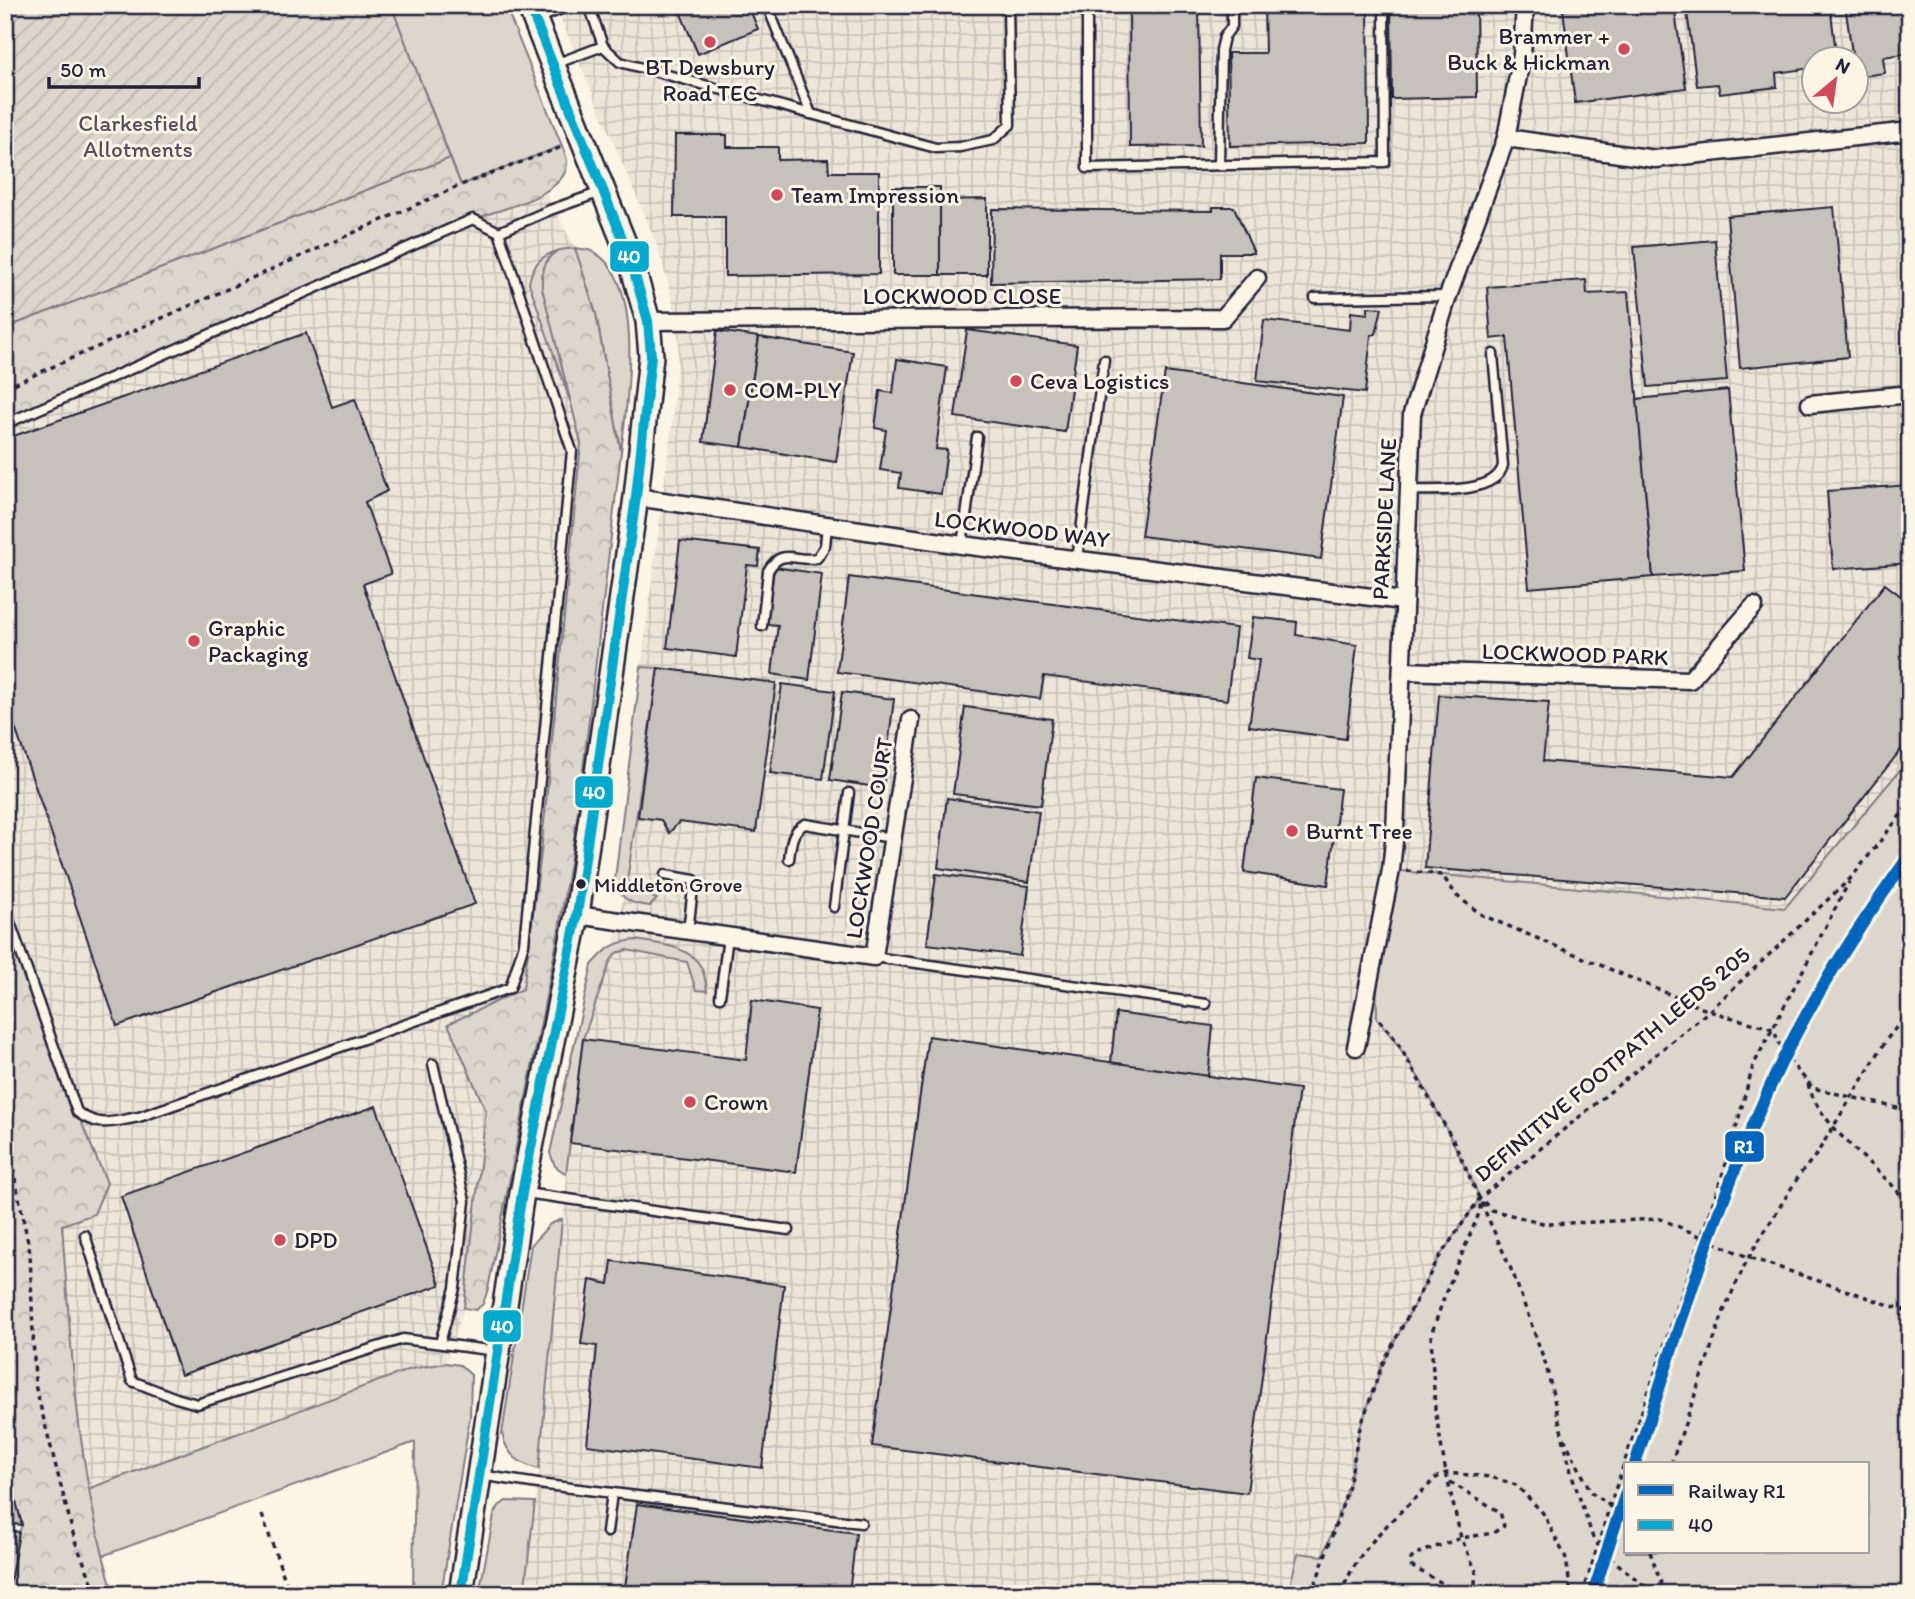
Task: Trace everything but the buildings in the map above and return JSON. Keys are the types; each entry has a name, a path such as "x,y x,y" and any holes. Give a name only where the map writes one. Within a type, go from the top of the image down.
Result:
{"street":[{"name":"PARKSIDE LANE","path":"1356,1047 1391,870 1395,832 1412,414 1448,296 1506,138 1522,55 1525,5"},
{"path":"461,1594 522,1193 577,915 636,497 650,367 648,321 630,258 532,13"},
{"path":"1506,138 1655,159 1910,131"},
{"name":"LOCKWOOD CLOSE","path":"648,321 1223,318 1257,278"},
{"path":"1810,404 1910,394"},
{"name":"LOCKWOOD WAY","path":"636,497 962,545 1403,601"},
{"name":"LOCKWOOD PARK","path":"1402,671 1690,680 1755,606"},
{"name":"LOCKWOOD COURT","path":"577,915 873,957 911,720"}],"lane":[{"path":"532,13 571,5"},
{"path":"589,5 603,46 620,62 936,148 960,147 993,140 1010,124 1007,5"},
{"path":"767,5 811,114"},
{"path":"1087,5 1087,168 1385,162 1384,5"},
{"path":"1219,165 1221,50 1224,37 1232,26 1232,5"},
{"path":"552,66 603,46"},
{"path":"499,232 604,191"},
{"path":"5,424 473,219 499,232 572,451 524,944 510,988 139,1117 107,1123 91,1122 77,1112 5,908"},
{"path":"1315,298 1448,296"},
{"path":"1408,490 1450,490 1481,485 1493,481 1501,472 1503,465 1493,354"},
{"path":"1077,559 1104,360"},
{"path":"962,545 977,437"},
{"path":"762,625 768,571 772,564 781,557 817,558 825,546 827,526"},
{"path":"834,907 849,793"},
{"path":"789,859 794,835 805,824 892,838"},
{"path":"665,874 694,880 688,931"},
{"path":"720,997 727,937"},
{"path":"873,957 1206,1004"},
{"path":"433,1063 465,1201 456,1288 440,1343"},
{"path":"522,1193 789,1230"},
{"path":"85,1235 131,1381 197,1404 403,1339 496,1351"},
{"path":"480,1475 861,1523"},
{"path":"607,1532 612,1493"}],"path":[{"path":"5,388 461,185 582,139"},
{"name":"DEFINITIVE FOOTPATH LEEDS 205","path":"1312,1594 1349,1486 1359,1431 1382,1366 1438,1259 1480,1198 1709,1012 1852,877 1910,803"},
{"path":"1391,870 1442,875 1457,896 1482,915 1709,1012 1773,1029"},
{"path":"1625,1462 1726,1164 1753,1066 1852,877"},
{"path":"1672,1462 1725,1307 1748,1257 1888,1039 1910,1010"},
{"path":"1377,1019 1396,1040 1453,1140 1480,1198 1538,1338 1586,1522 1599,1545 1654,1594"},
{"path":"1773,1029 1785,1056 1813,1088 1850,1099 1910,1111"},
{"path":"1808,1082 1811,1094 1847,1143 1891,1184 1910,1208"},
{"path":"5,1129 30,1252 35,1385 75,1541 97,1594"},
{"path":"1480,1198 1491,1210 1547,1224 1661,1219 1748,1257 1910,1312"},
{"path":"1474,1594 1476,1571 1461,1538 1446,1473 1436,1409 1431,1335 1480,1211 1480,1198"},
{"path":"1561,1433 1591,1492 1624,1516"},
{"path":"1583,1594 1624,1464"},
{"path":"1341,1594 1372,1539 1436,1478 1446,1473 1491,1477 1516,1485 1543,1513 1566,1558 1571,1594"},
{"path":"1448,1480 1494,1507 1500,1512 1504,1526 1493,1533 1461,1538 1416,1554 1411,1559 1411,1566 1462,1594"},
{"path":"262,1515 290,1594"},
{"path":"1651,1554 1665,1594"}],"shaded area":[{"path":"555,5 1910,5 1910,758 1785,908 1391,870 1377,1019 1396,1040 1453,1140 1480,1198 1438,1259 1382,1365 1359,1431 1349,1486 1323,1557 1298,1554 1288,1594 524,1594 538,1484 570,1143 583,1039 610,962 627,881 658,668 641,667 672,424 679,341 672,298 657,245"},
{"path":"546,193 575,248 547,254 531,272 529,282 570,401 581,443 541,853 523,990 448,1024 486,1111 464,1308 446,1363 411,1369 88,1489 72,1372 62,1225 77,1112 5,908 5,424 473,219"}],"green space":[{"name":"Clarkesfield Allotments","path":"5,5 391,5 450,158 5,328"},
{"path":"391,5 505,5 562,146 461,185"},
{"path":"562,146 567,160 564,174 556,184 530,200 473,219 5,424 5,328 450,158 461,185"},
{"path":"575,248 591,251 609,265 620,286 627,313 629,374 621,452 596,314"},
{"path":"575,248 596,314 621,452 577,820 557,941 488,1289 483,1304 476,1310 464,1308 486,1111 448,1024 523,989 541,853 581,443 542,288 542,278 546,262 553,254 559,250"},
{"path":"557,251 547,261 541,275 570,401 529,283 538,262"},
{"path":"641,667 658,668 627,881 639,892 657,899 650,906 626,899 615,879"},
{"path":"1910,758 1910,1594 1435,1594 1416,1591 1397,1594 1288,1594 1298,1553 1323,1556 1349,1486 1359,1431 1382,1365 1438,1259 1480,1198 1421,1081 1377,1019 1376,949 1391,870 1785,908"},
{"path":"5,908 77,1112 107,1183 94,1214 62,1225 77,1411 92,1504 114,1594 8,1594 22,1525 14,1493 11,1441 5,1440"},
{"path":"636,940 673,947 690,955 702,969 707,991 696,990 687,962 627,950 616,953 610,962 583,1039 566,1174 555,1166 550,1153 592,965 611,947"},
{"path":"562,1219 539,1469 515,1458 507,1448 502,1434 531,1245 550,1224"},
{"path":"446,1363 460,1365 471,1375 470,1417 441,1594 413,1594 415,1442 102,1556 88,1489 411,1369"},
{"path":"506,1501 535,1502 524,1594 479,1594 494,1515"}],"rail line":[{"name":"R1","path":"1636,1462 1702,1258 1761,1106 1784,1057 1827,979 1910,855"},
{"name":"R1","path":"1593,1594 1624,1498"}],"transit line":[{"name":"40","path":"461,1594 522,1193 577,915 636,497 651,356 648,321 630,258 529,5"}],"place":[{"name":"BT Dewsbury Road TEC","path":"710,42"},
{"name":"Brammer + Buck & Hickman","path":"1624,49"},
{"name":"Team Impression","path":"777,195"},
{"name":"Ceva Logistics","path":"1016,381"},
{"name":"COM-PLY","path":"730,390"},
{"name":"Graphic Packaging","path":"194,641"},
{"name":"Burnt Tree","path":"1292,831"},
{"name":"Middleton Grove","path":"581,884"},
{"name":"Crown","path":"690,1102"},
{"name":"DPD","path":"280,1240"}]}
